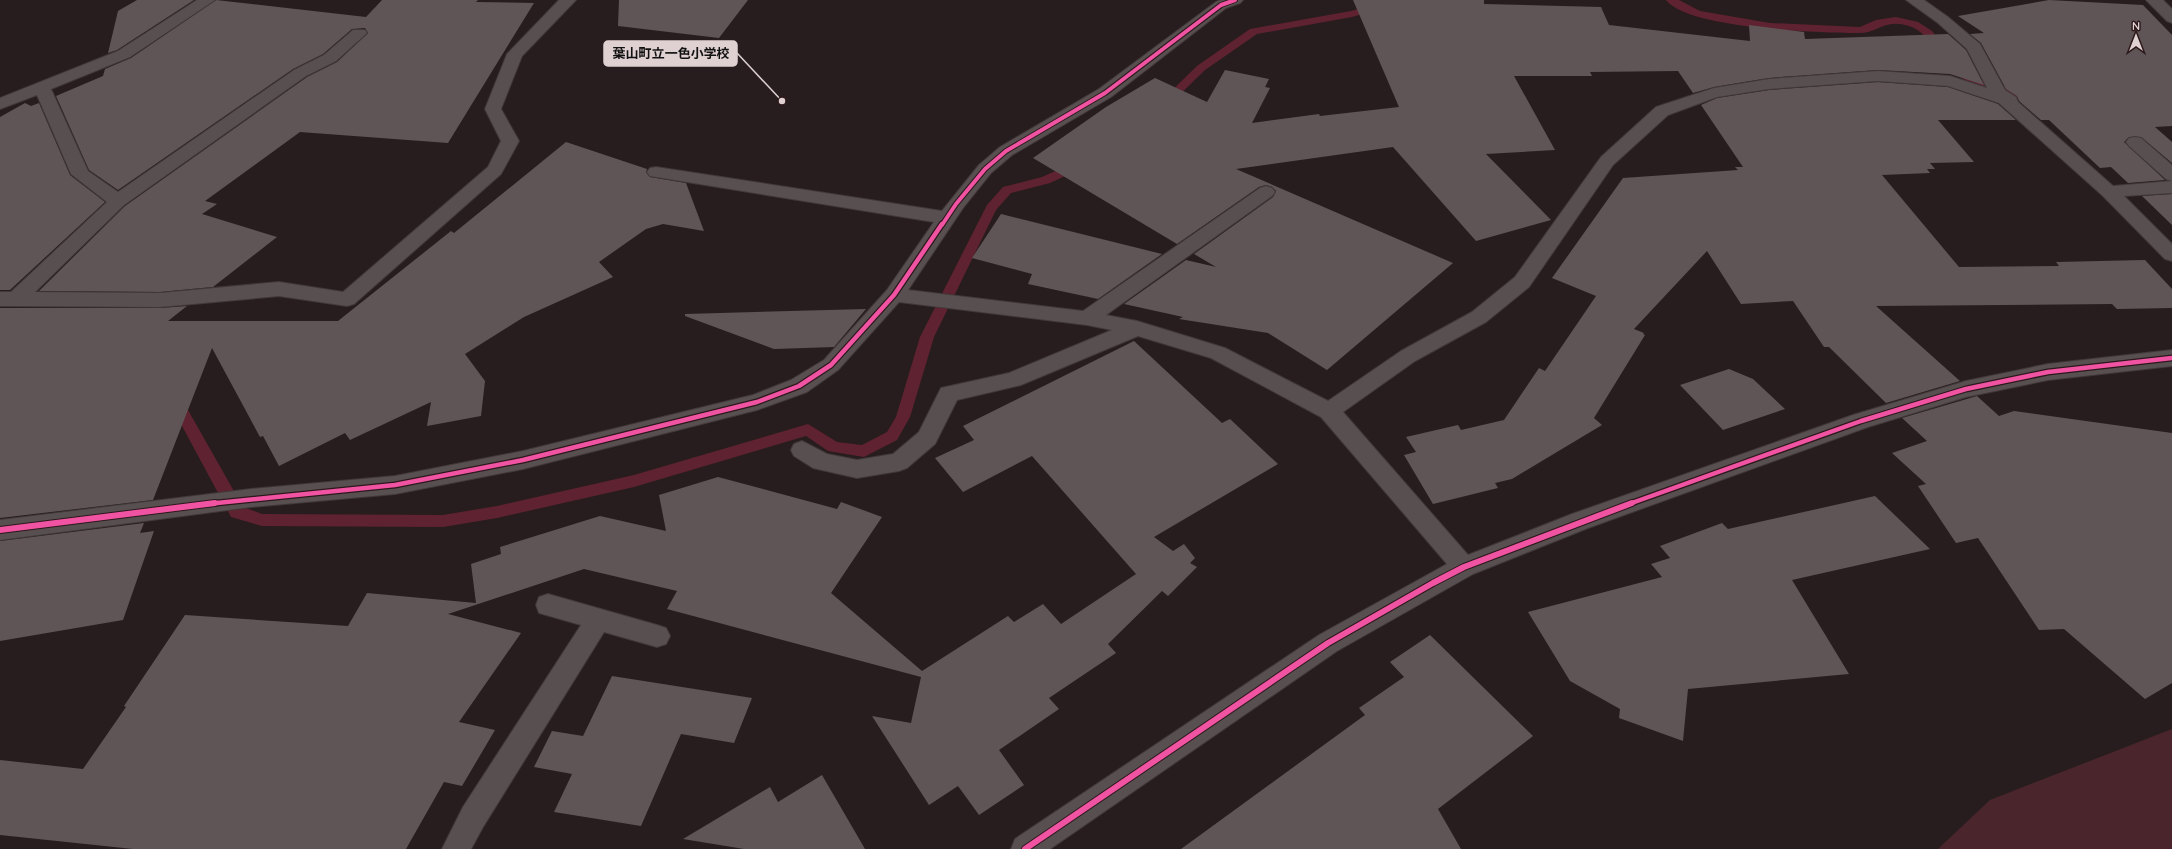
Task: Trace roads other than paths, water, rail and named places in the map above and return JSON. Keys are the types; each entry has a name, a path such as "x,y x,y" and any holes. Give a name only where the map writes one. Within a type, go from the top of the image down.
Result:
{"street":[{"path":"0,104 124,54 207,0"},
{"path":"8,299 160,300 279,289 347,299 495,170 510,141 493,109 515,54 568,0"},
{"path":"0,530 251,498 395,486 523,460 757,402 799,386 831,365 894,295 948,218 985,169 1006,151 1105,93 1140,68 1221,5 1235,0"},
{"path":"1914,0 1943,20 1974,46 1987,73 2004,97 2109,192 2172,256"},
{"path":"2154,0 2172,18"},
{"path":"8,299 118,201 300,73 330,58 359,33"},
{"path":"1329,411 1408,356 1479,317 1522,282 1607,161 1662,111 1714,92 1769,84 1878,76 1950,81 2004,97"},
{"path":"42,87 80,174 118,201"},
{"path":"2135,142 2172,175"},
{"path":"656,172 948,218"},
{"path":"2109,192 2172,187"},
{"path":"1087,318 1266,192"},
{"path":"894,295 1087,318 1137,328 1218,353 1329,411 1464,567"},
{"path":"802,450 821,462 857,470 899,462 927,438 949,394 1013,380 1137,328"},
{"path":"1025,849 1328,642 1464,567 1580,521 1876,416 1966,389 2048,372 2169,362"},
{"path":"548,605 657,636"},
{"path":"456,849 473,817 598,620"}],"waterway":[{"path":"1165,103 1201,68 1254,31 1352,14 1400,0"},
{"path":"1671,0 1697,14 1770,26 1861,30 1880,22 1896,20 1914,24 1928,33 1942,50"},
{"path":"1962,73 1975,83 1995,89 2016,93 2033,94"},
{"path":"171,405 179,407 237,512 262,520 443,521 497,512 634,481 808,430 833,447 864,451 892,436 903,417 927,337 991,208 1007,190 1046,180 1078,165"}],"place":[{"name":"葉山町立一色小学校","path":"782,101"}]}
